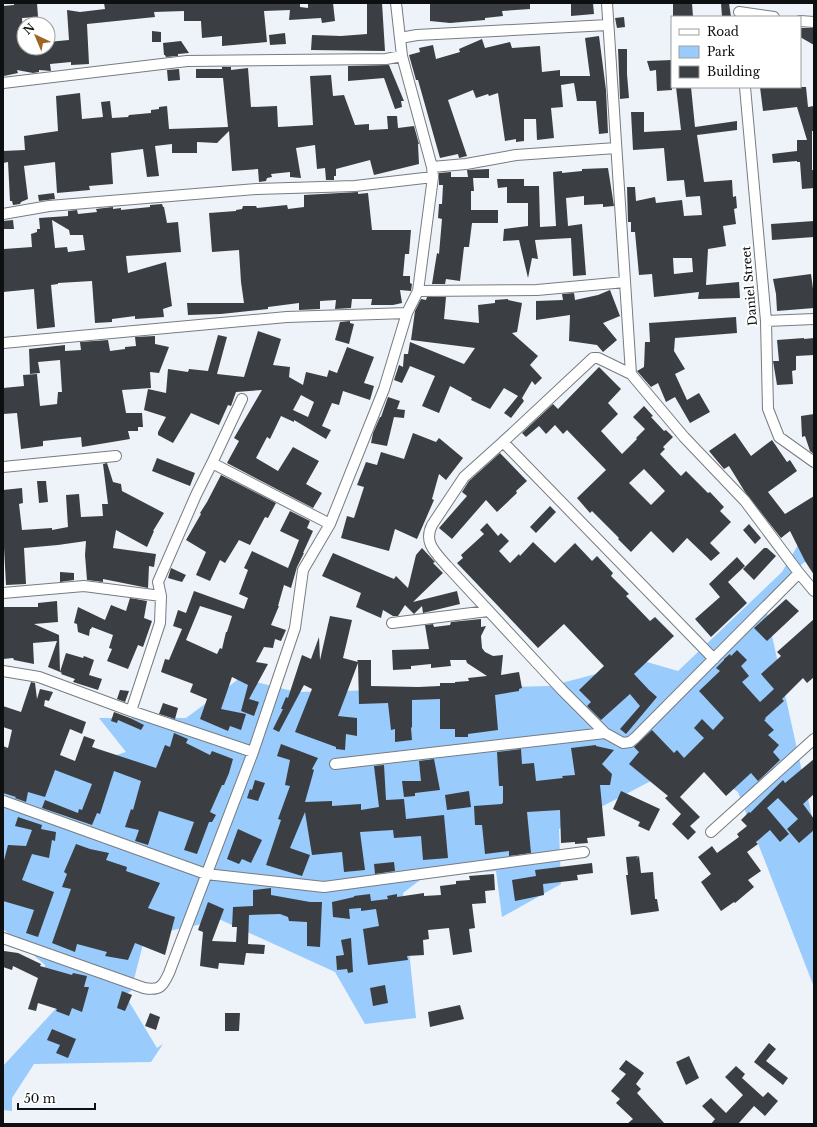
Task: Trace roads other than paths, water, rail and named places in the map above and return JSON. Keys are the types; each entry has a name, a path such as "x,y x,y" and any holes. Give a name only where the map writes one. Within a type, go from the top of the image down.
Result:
{"street":[{"path":"3,938 153,990 163,985 169,973 254,752 295,628 304,570 330,524 384,389 407,313 418,291 432,172 402,56 396,3"},
{"path":"607,3 631,374"},
{"path":"739,11 768,16"},
{"path":"801,21 814,22"},
{"path":"400,38 417,35 608,25"},
{"path":"3,82 187,61 386,58 402,56"},
{"name":"Daniel Street","path":"745,88 756,225 766,321 768,409 779,437 814,462"},
{"path":"3,214 49,206 257,189 355,186 516,155 616,148"},
{"path":"418,291 537,290 625,282"},
{"path":"3,342 287,317 407,313"},
{"path":"766,321 814,319"},
{"path":"799,573 630,742 623,743 605,733 562,690 488,611 436,553 429,539 428,532 464,477 593,358 598,358 631,374 684,437 745,501 814,591"},
{"path":"132,711 160,623 161,596 158,582 196,495 242,398"},
{"path":"503,442 714,659"},
{"path":"3,467 116,456"},
{"path":"212,463 330,524"},
{"path":"3,593 84,586 161,596"},
{"path":"392,623 488,611"},
{"path":"3,672 39,677 132,711 254,752"},
{"path":"335,764 605,733"},
{"path":"711,832 814,739"},
{"path":"3,801 206,874 324,887 584,852"}]}
